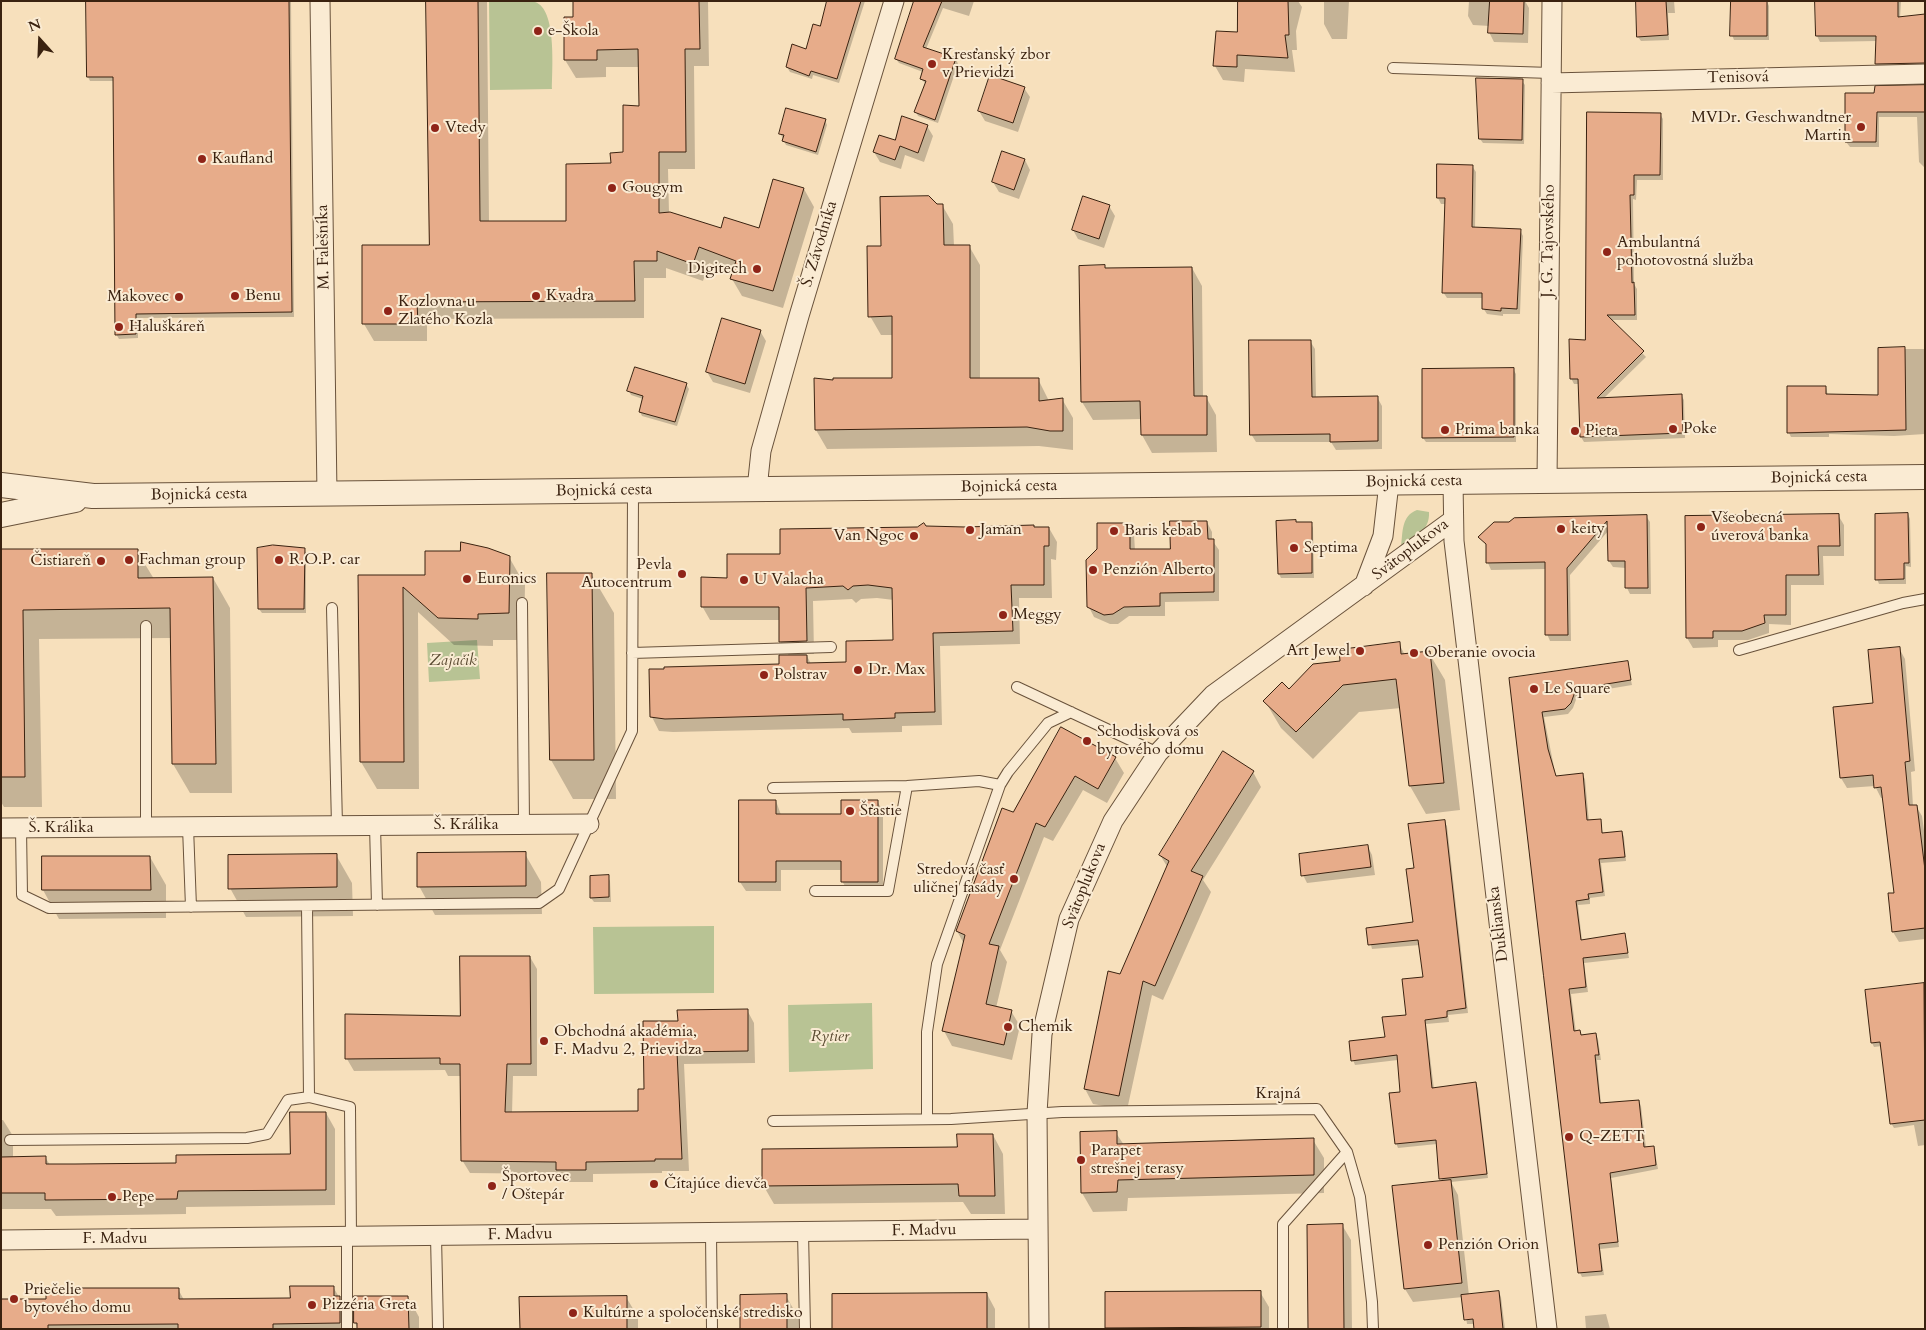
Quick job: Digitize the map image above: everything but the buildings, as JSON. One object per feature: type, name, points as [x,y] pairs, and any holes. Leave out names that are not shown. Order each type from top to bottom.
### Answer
[{"type":"street","name":"M. Falešníka","points":[[320,1],[327,494]]},
{"type":"street","name":"Š. Závodníka","points":[[757,489],[760,451],[894,1]]},
{"type":"street","name":"J. G. Tajovského","points":[[1547,481],[1552,1]]},
{"type":"street","name":"Tenisová","points":[[1551,78],[1925,74]]},
{"type":"street","name":"Bojnická cesta","points":[[1,485],[93,496],[1925,477]]},
{"type":"street","name":"Svätoplukova","points":[[1039,1329],[1037,1113],[1042,1034],[1069,918],[1113,821],[1158,753],[1213,695],[1454,520],[1453,482]]},
{"type":"street","name":"Svätoplukova","points":[[1364,586],[1383,536],[1389,483]]},
{"type":"street","name":"Bojnická cesta","points":[[1,515],[93,496]]},
{"type":"street","name":"Duklianska","points":[[1454,520],[1455,551],[1547,1329]]},
{"type":"street","name":"Š. Králika","points":[[1,828],[589,824]]},
{"type":"street","name":"F. Madvu","points":[[1,1240],[1038,1229]]},
{"type":"lane","points":[[1393,68],[1551,78]]},
{"type":"lane","points":[[21,828],[22,895],[49,908],[539,903],[559,889],[632,731],[633,491]]},
{"type":"lane","points":[[1739,650],[1903,603],[1925,599]]},
{"type":"lane","points":[[522,603],[524,824]]},
{"type":"lane","points":[[332,608],[337,826]]},
{"type":"lane","points":[[146,626],[146,827]]},
{"type":"lane","points":[[632,653],[831,647]]},
{"type":"lane","points":[[1017,687],[1158,753]]},
{"type":"lane","points":[[927,1119],[927,1032],[937,964],[1000,786],[1008,772],[1048,722],[1071,712]]},
{"type":"lane","points":[[774,788],[907,786],[979,781],[1000,786]]},
{"type":"lane","points":[[815,891],[888,891],[907,786]]},
{"type":"lane","points":[[375,825],[377,905]]},
{"type":"lane","points":[[188,827],[191,907]]},
{"type":"lane","points":[[307,906],[309,1097]]},
{"type":"lane","points":[[10,1140],[247,1138],[267,1134],[288,1100],[309,1097],[350,1107],[346,1329]]},
{"type":"lane","name":"Krajná","points":[[773,1121],[927,1119],[1037,1113],[1317,1109],[1347,1152],[1360,1197],[1372,1302],[1372,1329]]},
{"type":"lane","points":[[1283,1329],[1283,1224],[1347,1152]]},
{"type":"lane","points":[[804,1232],[805,1329]]},
{"type":"lane","points":[[711,1233],[712,1329]]},
{"type":"lane","points":[[436,1236],[438,1329]]},
{"type":"green space","points":[[489,1],[530,1],[542,7],[547,16],[552,41],[552,89],[490,90]]},
{"type":"green space","points":[[1417,510],[1429,512],[1427,524],[1421,533],[1401,547],[1405,520]]},
{"type":"green space","name":"Zajačik","points":[[477,640],[480,679],[429,682],[427,643]]},
{"type":"green space","points":[[714,926],[714,993],[594,994],[593,927]]},
{"type":"green space","name":"Rytier","points":[[872,1003],[873,1069],[789,1072],[788,1005]]},
{"type":"place","name":"e-Škola","points":[[538,31]]},
{"type":"place","name":"Kresťanský zbor v Prievidzi","points":[[932,64]]},
{"type":"place","name":"MVDr. Geschwandtner Martin","points":[[1861,127]]},
{"type":"place","name":"Vtedy","points":[[435,128]]},
{"type":"place","name":"Kaufland","points":[[202,159]]},
{"type":"place","name":"Gougym","points":[[612,188]]},
{"type":"place","name":"Ambulantná pohotovostná služba","points":[[1607,252]]},
{"type":"place","name":"Digitech","points":[[757,269]]},
{"type":"place","name":"Benu","points":[[235,296]]},
{"type":"place","name":"Kvadra","points":[[536,296]]},
{"type":"place","name":"Makovec","points":[[179,297]]},
{"type":"place","name":"Kozlovna u Zlatého Kozla","points":[[388,311]]},
{"type":"place","name":"Haluškáreň","points":[[119,327]]},
{"type":"place","name":"Poke","points":[[1673,429]]},
{"type":"place","name":"Prima banka","points":[[1445,430]]},
{"type":"place","name":"Pieta","points":[[1575,431]]},
{"type":"place","name":"Všeobecná úverová banka","points":[[1701,527]]},
{"type":"place","name":"keity","points":[[1561,529]]},
{"type":"place","name":"Jaman","points":[[970,530]]},
{"type":"place","name":"Baris kebab","points":[[1114,531]]},
{"type":"place","name":"Van Ngoc","points":[[914,536]]},
{"type":"place","name":"Septima","points":[[1294,548]]},
{"type":"place","name":"Fachman group","points":[[129,560]]},
{"type":"place","name":"R.O.P. car","points":[[279,560]]},
{"type":"place","name":"Čistiareň","points":[[101,561]]},
{"type":"place","name":"Penzión Alberto","points":[[1093,570]]},
{"type":"place","name":"Pevla Autocentrum","points":[[682,574]]},
{"type":"place","name":"Euronics","points":[[467,579]]},
{"type":"place","name":"U Valacha","points":[[744,580]]},
{"type":"place","name":"Meggy","points":[[1003,615]]},
{"type":"place","name":"Art Jewel","points":[[1360,651]]},
{"type":"place","name":"Oberanie ovocia","points":[[1414,653]]},
{"type":"place","name":"Dr. Max","points":[[858,670]]},
{"type":"place","name":"Polstrav","points":[[764,675]]},
{"type":"place","name":"Le Square","points":[[1534,689]]},
{"type":"place","name":"Schodisková os bytového domu","points":[[1087,741]]},
{"type":"place","name":"Šťastie","points":[[850,811]]},
{"type":"place","name":"Stredová časť uličnej fasády","points":[[1014,879]]},
{"type":"place","name":"Chemik","points":[[1008,1027]]},
{"type":"place","name":"Obchodná akadémia, F. Madvu 2, Prievidza","points":[[544,1041]]},
{"type":"place","name":"Q-ZETT","points":[[1569,1137]]},
{"type":"place","name":"Parapet strešnej terasy","points":[[1081,1160]]},
{"type":"place","name":"Čítajúce dievča","points":[[654,1184]]},
{"type":"place","name":"Športovec / Oštepár","points":[[492,1186]]},
{"type":"place","name":"Pepe","points":[[112,1197]]},
{"type":"place","name":"Penzión Orion","points":[[1428,1245]]},
{"type":"place","name":"Priečelie bytového domu","points":[[14,1299]]},
{"type":"place","name":"Pizzéria Greta","points":[[312,1305]]},
{"type":"place","name":"Kultúrne a spoločenské stredisko","points":[[573,1313]]}]
